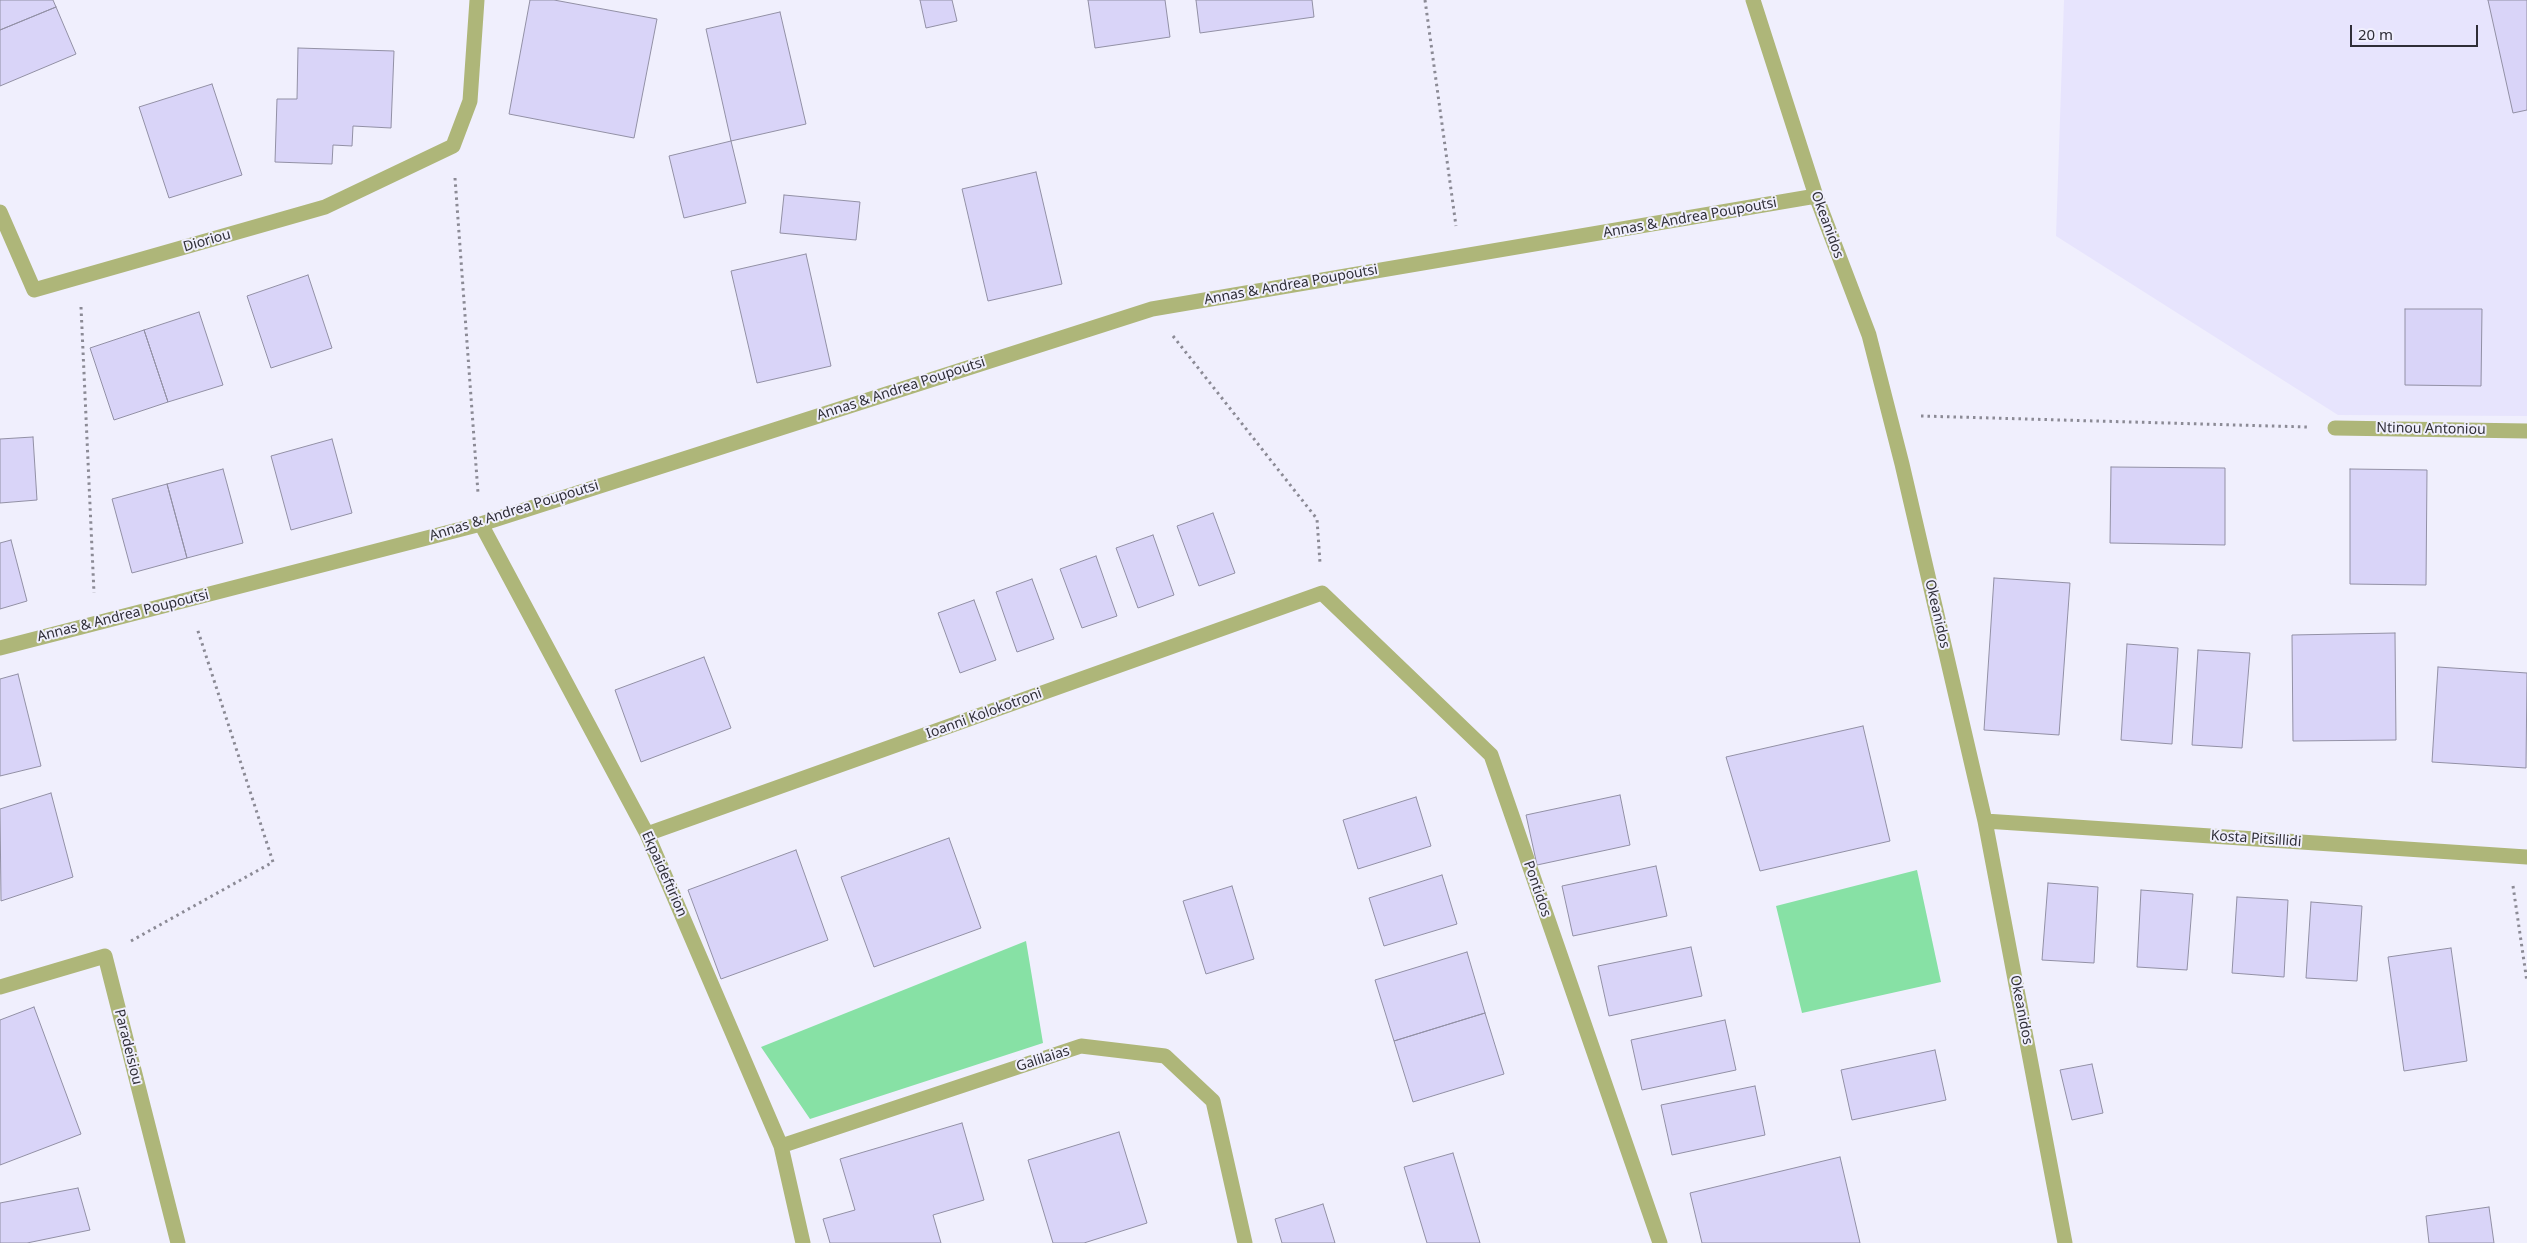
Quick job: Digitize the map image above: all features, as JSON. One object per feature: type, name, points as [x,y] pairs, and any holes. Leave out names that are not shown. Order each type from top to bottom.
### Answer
[{"type":"street","points":[[452,146],[470,101],[477,0]]},
{"type":"street","name":"Okeanidos","points":[[1753,0],[1816,196],[1869,335],[1890,415],[1985,821],[2066,1243]]},
{"type":"street","name":"Dioriou","points":[[0,212],[34,290],[325,207],[452,146]]},
{"type":"street","name":"Annas & Andrea Poupoutsi","points":[[0,648],[481,524],[1152,308],[1816,196]]},
{"type":"street","name":"Ntinou Antoniou","points":[[2335,428],[2527,430]]},
{"type":"street","name":"Ekpaideftirion","points":[[481,524],[647,834],[781,1146],[803,1243]]},
{"type":"street","name":"Ioanni Kolokotroni","points":[[647,834],[1322,593]]},
{"type":"street","name":"Pontidos","points":[[1322,593],[1490,755],[1660,1243]]},
{"type":"street","name":"Kosta Pitsillidi","points":[[1985,821],[2527,858]]},
{"type":"street","points":[[0,987],[104,956]]},
{"type":"street","name":"Paradeisiou","points":[[104,956],[178,1243]]},
{"type":"street","name":"Galilaias","points":[[781,1146],[1081,1046],[1165,1056],[1213,1101],[1245,1243]]},
{"type":"path","points":[[1425,0],[1460,256]]},
{"type":"path","points":[[452,146],[481,524]]},
{"type":"path","points":[[80,277],[96,624]]},
{"type":"path","points":[[1152,308],[1316,519],[1322,593]]},
{"type":"path","points":[[1890,415],[2335,428]]},
{"type":"path","points":[[104,956],[274,862],[187,600]]},
{"type":"path","points":[[2508,856],[2527,982]]},
{"type":"shaded area","points":[[2064,0],[2527,0],[2527,416],[2338,415],[2056,236]]},
{"type":"green space","points":[[1917,870],[1941,982],[1802,1013],[1776,906]]},
{"type":"green space","points":[[1026,941],[1043,1043],[810,1119],[761,1047]]},
{"type":"building","points":[[0,0],[53,0],[56,7],[0,30]]},
{"type":"building","points":[[530,0],[554,0],[657,19],[634,138],[509,114]]},
{"type":"building","points":[[920,0],[952,0],[957,21],[926,28]]},
{"type":"building","points":[[1088,0],[1165,0],[1170,37],[1095,48]]},
{"type":"building","points":[[1196,0],[1312,0],[1314,17],[1200,33]]},
{"type":"building","points":[[2488,0],[2527,0],[2527,110],[2513,113]]},
{"type":"building","points":[[56,7],[76,54],[0,86],[0,30]]},
{"type":"building","points":[[780,12],[806,124],[731,141],[706,29]]},
{"type":"building","points":[[298,48],[394,51],[391,128],[353,126],[352,146],[333,145],[332,164],[275,162],[277,99],[297,99]]},
{"type":"building","points":[[212,84],[242,175],[169,198],[139,107]]},
{"type":"building","points":[[731,141],[746,203],[684,218],[669,156]]},
{"type":"building","points":[[1036,172],[1062,284],[988,301],[962,189]]},
{"type":"building","points":[[784,195],[860,202],[856,240],[780,233]]},
{"type":"building","points":[[806,254],[831,366],[757,383],[731,271]]},
{"type":"building","points":[[308,275],[332,348],[271,368],[247,296]]},
{"type":"building","points":[[2405,309],[2482,309],[2481,386],[2405,385]]},
{"type":"building","points":[[199,312],[223,385],[168,402],[144,330]]},
{"type":"building","points":[[144,330],[168,402],[114,420],[90,348]]},
{"type":"building","points":[[33,437],[37,500],[0,503],[0,439]]},
{"type":"building","points":[[332,439],[352,513],[291,530],[271,456]]},
{"type":"building","points":[[2111,467],[2225,468],[2225,545],[2110,543]]},
{"type":"building","points":[[223,469],[243,543],[187,558],[167,484]]},
{"type":"building","points":[[2350,469],[2427,470],[2426,585],[2350,584]]},
{"type":"building","points":[[167,484],[187,558],[132,573],[112,499]]},
{"type":"building","points":[[1213,513],[1235,573],[1199,586],[1177,526]]},
{"type":"building","points":[[1153,535],[1174,595],[1138,608],[1116,548]]},
{"type":"building","points":[[11,540],[27,601],[0,609],[0,543]]},
{"type":"building","points":[[1096,556],[1117,616],[1082,628],[1060,569]]},
{"type":"building","points":[[1994,578],[2070,583],[2059,735],[1984,730]]},
{"type":"building","points":[[1032,579],[1054,639],[1017,652],[996,592]]},
{"type":"building","points":[[974,600],[996,660],[960,673],[938,613]]},
{"type":"building","points":[[2395,633],[2396,740],[2293,741],[2292,635]]},
{"type":"building","points":[[2127,644],[2178,648],[2172,744],[2121,740]]},
{"type":"building","points":[[2198,650],[2250,653],[2242,748],[2192,745]]},
{"type":"building","points":[[704,657],[731,728],[641,762],[615,690]]},
{"type":"building","points":[[2438,667],[2527,673],[2526,768],[2432,762]]},
{"type":"building","points":[[18,674],[41,766],[0,776],[0,679]]},
{"type":"building","points":[[1863,726],[1890,841],[1760,871],[1726,757]]},
{"type":"building","points":[[51,793],[73,877],[1,901],[0,809]]},
{"type":"building","points":[[1620,795],[1630,845],[1537,865],[1526,815]]},
{"type":"building","points":[[1416,797],[1431,846],[1358,869],[1343,820]]},
{"type":"building","points":[[949,838],[981,928],[874,967],[841,877]]},
{"type":"building","points":[[796,850],[828,940],[721,979],[688,890]]},
{"type":"building","points":[[1656,866],[1667,916],[1573,936],[1562,886]]},
{"type":"building","points":[[1442,875],[1457,924],[1384,946],[1369,898]]},
{"type":"building","points":[[2048,883],[2098,887],[2094,963],[2042,960]]},
{"type":"building","points":[[1232,886],[1254,959],[1206,974],[1183,901]]},
{"type":"building","points":[[2141,890],[2193,894],[2187,970],[2137,967]]},
{"type":"building","points":[[2237,897],[2288,900],[2284,977],[2232,973]]},
{"type":"building","points":[[2311,902],[2362,906],[2357,981],[2306,978]]},
{"type":"building","points":[[1691,947],[1702,996],[1609,1016],[1598,966]]},
{"type":"building","points":[[2451,948],[2467,1061],[2404,1071],[2388,957]]},
{"type":"building","points":[[1467,952],[1485,1013],[1394,1041],[1375,980]]},
{"type":"building","points":[[34,1007],[81,1134],[0,1165],[0,1020]]},
{"type":"building","points":[[1485,1013],[1504,1074],[1413,1102],[1394,1041]]},
{"type":"building","points":[[1725,1020],[1736,1070],[1642,1090],[1631,1040]]},
{"type":"building","points":[[1935,1050],[1946,1100],[1852,1120],[1841,1070]]},
{"type":"building","points":[[2092,1064],[2103,1113],[2072,1120],[2060,1070]]},
{"type":"building","points":[[1755,1086],[1765,1135],[1672,1155],[1661,1105]]},
{"type":"building","points":[[962,1123],[984,1200],[933,1215],[941,1243],[830,1243],[823,1219],[855,1210],[840,1159]]},
{"type":"building","points":[[1119,1132],[1147,1223],[1084,1243],[1053,1243],[1028,1160]]},
{"type":"building","points":[[1453,1153],[1480,1243],[1427,1243],[1404,1167]]},
{"type":"building","points":[[1840,1157],[1860,1243],[1702,1243],[1690,1193]]},
{"type":"building","points":[[78,1188],[90,1230],[27,1243],[0,1243],[0,1203]]},
{"type":"building","points":[[1323,1204],[1335,1243],[1282,1243],[1275,1219]]},
{"type":"building","points":[[2489,1207],[2494,1243],[2429,1243],[2426,1216]]}]
